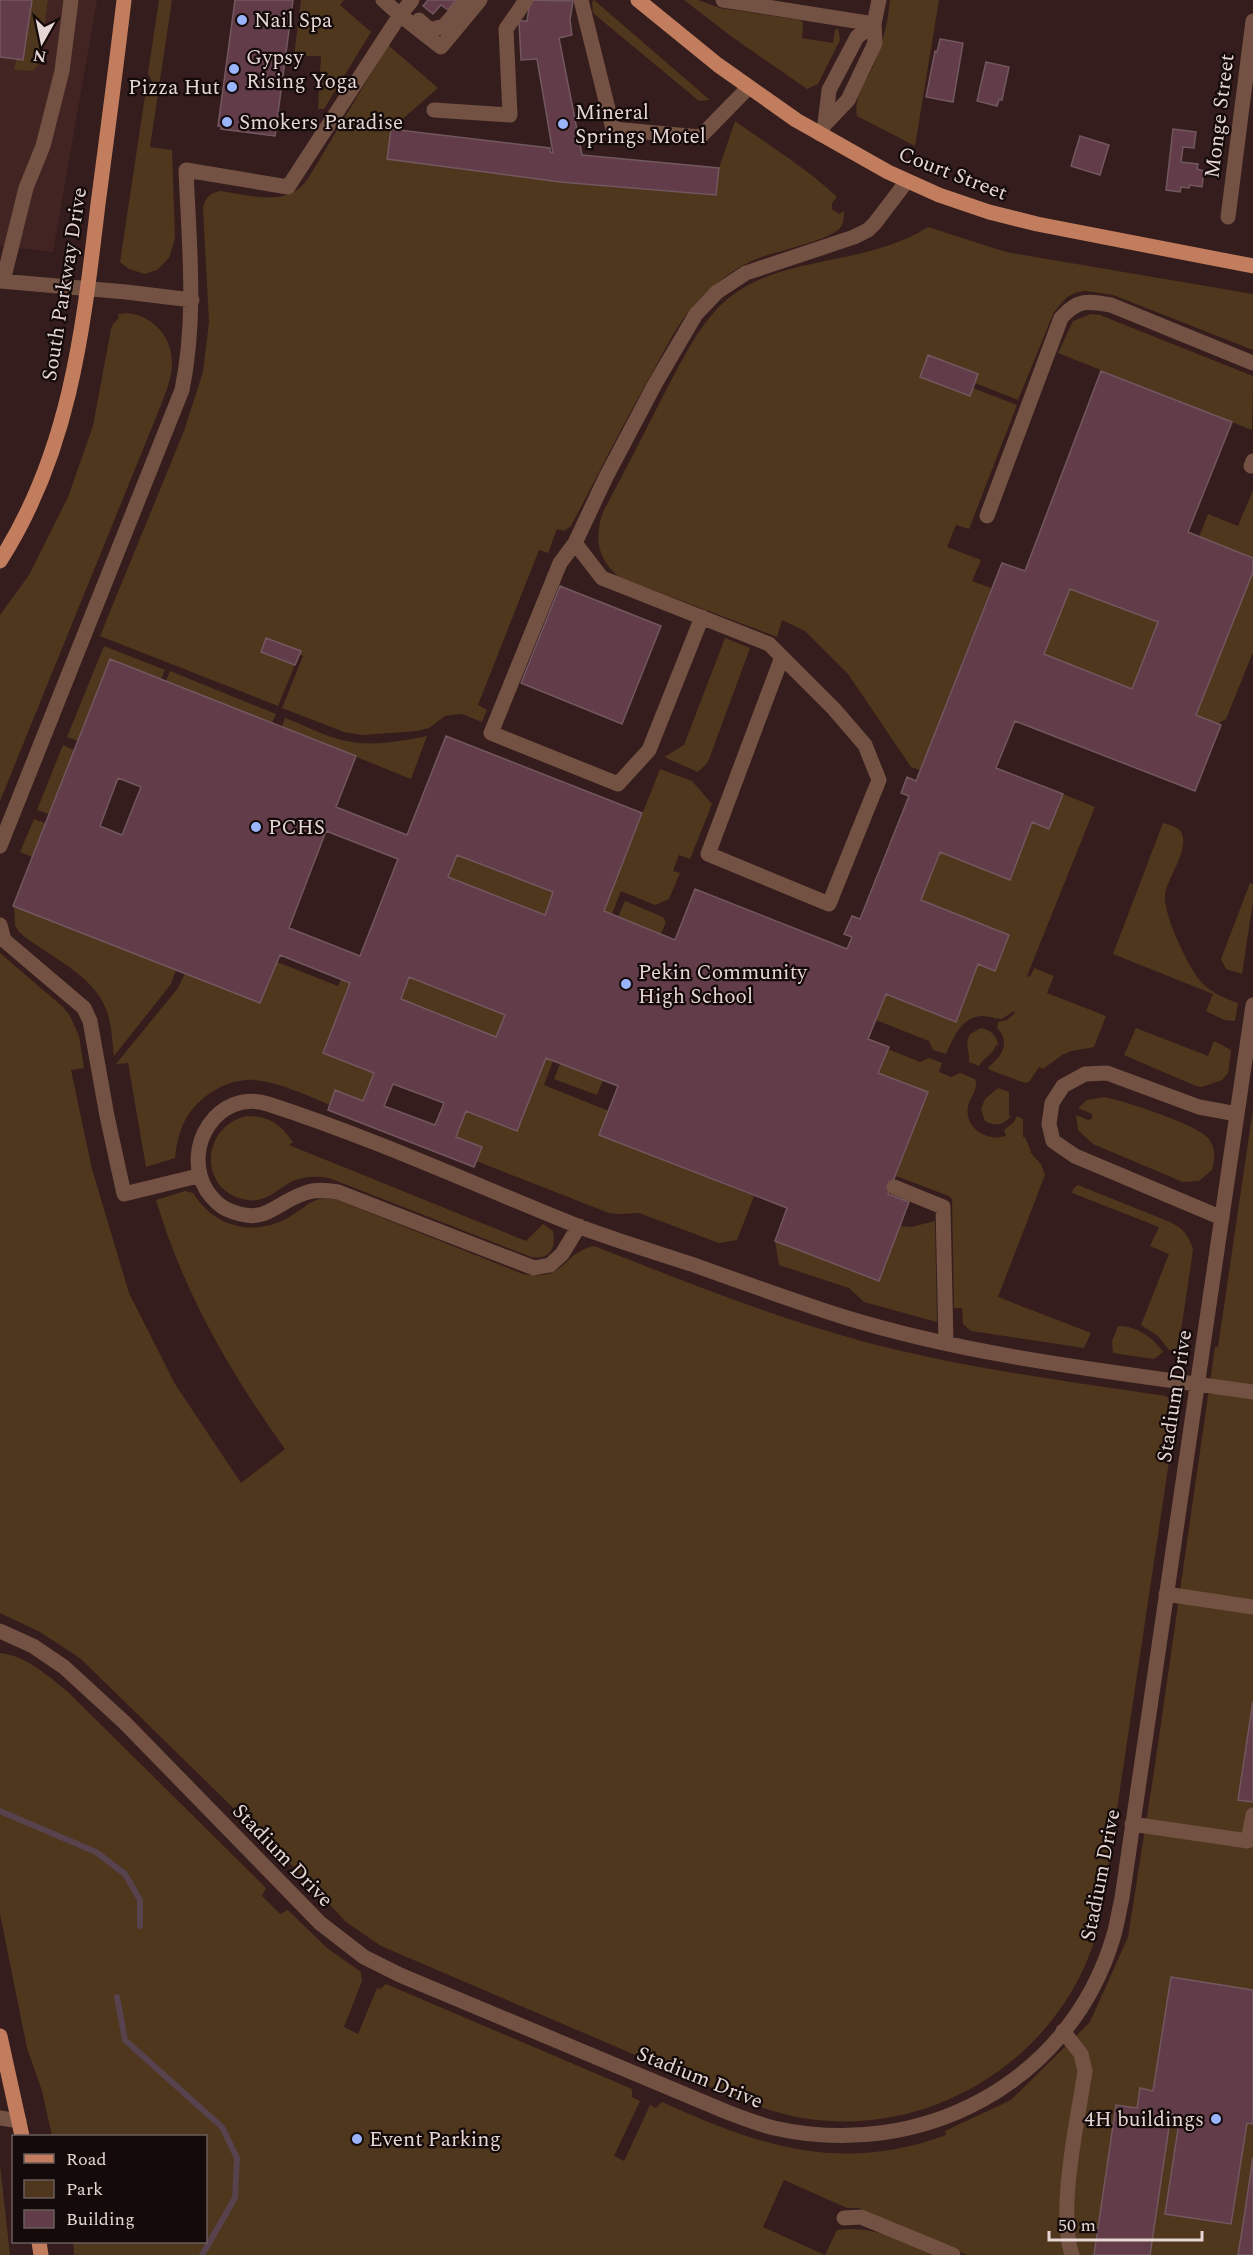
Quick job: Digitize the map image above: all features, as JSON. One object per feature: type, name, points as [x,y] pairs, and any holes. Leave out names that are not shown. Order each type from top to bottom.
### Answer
[{"type":"main road","name":"South Parkway Drive","points":[[0,561],[28,514],[54,448],[73,375],[87,288],[124,0]]},
{"type":"main road","name":"Court Street","points":[[638,0],[748,88],[822,129],[907,181],[939,195],[988,212],[1028,222],[1253,267]]},
{"type":"main road","name":"Court Street","points":[[645,0],[676,29]]},
{"type":"main road","points":[[0,2036],[21,2129]]},
{"type":"street","points":[[71,0],[62,71],[43,146],[26,188],[2,281],[192,300]]},
{"type":"street","points":[[383,0],[441,47],[480,0]]},
{"type":"street","points":[[0,846],[182,390],[188,360],[192,300],[186,170],[288,187],[412,0]]},
{"type":"street","points":[[418,0],[413,6],[415,17],[430,30],[444,26],[467,0]]},
{"type":"street","points":[[434,110],[510,114],[506,29],[526,0]]},
{"type":"street","points":[[581,0],[613,129],[700,137],[748,88]]},
{"type":"street","points":[[723,0],[776,4],[874,24]]},
{"type":"street","points":[[822,129],[830,90],[857,37],[874,24],[879,0]]},
{"type":"street","name":"Monge Street","points":[[1228,217],[1253,21]]},
{"type":"street","points":[[702,617],[649,750],[618,784],[491,733],[560,563],[575,543],[606,477],[655,384],[696,314],[717,292],[746,273],[846,240],[868,230],[907,181]]},
{"type":"street","points":[[987,516],[1061,318],[1073,305],[1090,301],[1111,305],[1253,363]]},
{"type":"street","points":[[1253,461],[1251,466],[1253,466]]},
{"type":"street","points":[[575,543],[602,578],[769,644],[782,657],[834,709],[866,745],[879,780],[829,904],[708,854],[782,657]]},
{"type":"street","points":[[0,925],[4,940],[84,1008],[90,1021],[124,1194],[198,1176]]},
{"type":"street","name":"Stadium Drive","points":[[0,1631],[33,1646],[64,1667],[125,1723],[320,1923],[364,1957],[400,1975],[727,2112],[773,2128],[814,2134],[861,2136],[906,2129],[956,2113],[996,2093],[1033,2064],[1063,2031],[1088,1995],[1113,1938],[1122,1898],[1253,1005]]},
{"type":"street","points":[[1222,1218],[1075,1156],[1053,1141],[1049,1124],[1052,1103],[1063,1086],[1085,1074],[1107,1073],[1199,1107],[1237,1114]]},
{"type":"street","points":[[579,1226],[561,1254],[550,1265],[534,1268],[338,1192],[322,1190],[307,1192],[289,1200],[272,1212],[254,1216],[237,1213],[221,1207],[209,1194],[198,1176],[196,1156],[211,1120],[245,1101],[262,1102],[336,1127],[579,1226],[846,1317],[946,1344],[1253,1392]]},
{"type":"street","points":[[894,1187],[943,1207],[946,1344]]},
{"type":"street","points":[[1166,1594],[1253,1607]]},
{"type":"street","points":[[1132,1824],[1248,1841],[1253,1815]]},
{"type":"street","points":[[1063,2031],[1082,2054],[1085,2071],[1069,2190],[1067,2219],[1072,2255]]},
{"type":"street","points":[[0,2118],[21,2129]]},
{"type":"street","points":[[844,2218],[861,2217],[953,2255]]},
{"type":"shaded area","points":[[0,0],[97,0],[53,252],[0,246]]},
{"type":"green space","points":[[32,0],[48,0],[39,64],[33,71],[14,70],[16,60],[23,60]]},
{"type":"green space","points":[[159,0],[172,0],[150,147],[172,150],[175,238],[169,258],[157,270],[145,274],[129,269],[120,262],[145,96],[152,89],[153,83],[148,73]]},
{"type":"green space","points":[[301,0],[344,0],[340,5],[371,32],[324,109],[318,109],[321,56],[294,56]]},
{"type":"green space","points":[[594,0],[710,100],[699,101],[593,13],[592,2]]},
{"type":"green space","points":[[684,0],[698,0],[720,8],[800,20],[803,23],[802,38],[833,43],[835,30],[838,28],[840,40],[818,84],[807,89],[732,37]]},
{"type":"green space","points":[[890,0],[939,0],[915,146],[857,116],[857,102],[880,48]]},
{"type":"green space","points":[[388,45],[438,88],[391,129],[387,159],[560,182],[716,195],[719,168],[735,121],[825,186],[837,197],[832,203],[832,209],[839,214],[844,211],[844,215],[840,228],[834,233],[746,264],[714,285],[692,307],[672,337],[633,407],[571,526],[564,531],[557,529],[548,553],[539,550],[478,705],[487,710],[482,722],[462,714],[452,715],[445,716],[429,728],[417,731],[362,735],[344,732],[282,708],[303,656],[299,654],[261,652],[295,665],[278,706],[100,636],[184,431],[203,372],[209,322],[203,208],[205,201],[208,196],[220,191],[269,198],[280,197],[301,187]]},
{"type":"green space","points":[[928,227],[1006,252],[1253,294],[1253,350],[1113,295],[1086,291],[1067,297],[1054,312],[1018,400],[975,383],[978,374],[928,355],[920,377],[969,396],[973,388],[1017,405],[969,529],[956,525],[947,547],[981,560],[972,581],[991,588],[920,770],[911,767],[848,674],[805,631],[782,620],[777,637],[619,577],[602,555],[598,539],[603,512],[675,373],[705,323],[724,302],[746,286],[771,275],[891,245]]},
{"type":"green space","points":[[126,313],[144,318],[159,329],[164,336],[171,353],[170,379],[0,801],[0,615],[29,575],[68,497],[93,426],[111,329],[119,318],[118,314]]},
{"type":"green space","points":[[1091,314],[1100,315],[1253,376],[1252,430],[1058,353],[1073,321]]},
{"type":"green space","points":[[1253,490],[1253,558],[1199,537],[1208,514],[1238,526]]},
{"type":"green space","points":[[1253,572],[1253,652],[1226,719],[1217,724],[1196,715]]},
{"type":"green space","points":[[1070,589],[1158,622],[1132,689],[1044,654]]},
{"type":"green space","points":[[725,638],[750,648],[708,762],[698,772],[664,757],[684,745]]},
{"type":"green space","points":[[104,646],[165,670],[161,680],[110,660],[78,741],[67,737]]},
{"type":"green space","points":[[170,671],[276,714],[272,723],[166,681]]},
{"type":"green space","points":[[285,718],[326,735],[352,742],[380,743],[427,736],[411,779],[282,727]]},
{"type":"green space","points":[[63,745],[74,750],[49,814],[37,810]]},
{"type":"green space","points":[[660,769],[692,781],[712,804],[690,859],[679,855],[673,871],[680,873],[669,899],[655,905],[621,891],[612,914],[604,911]]},
{"type":"green space","points":[[1063,794],[1095,807],[1027,976],[1030,977],[1034,968],[1054,976],[1047,993],[1106,1016],[1094,1047],[1072,1051],[1062,1055],[1043,1069],[1039,1067],[1029,1082],[1025,1083],[990,1070],[988,1067],[1003,1049],[1003,1039],[997,1028],[998,1022],[1007,1020],[1015,1013],[1014,1011],[1002,1019],[983,1016],[969,1020],[959,1029],[946,1054],[933,1050],[929,1041],[876,1020],[886,994],[956,1021],[978,964],[995,971],[1009,935],[921,900],[940,852],[1010,879],[1032,822],[1049,829]]},
{"type":"green space","points":[[34,819],[45,823],[32,857],[20,852]]},
{"type":"green space","points":[[1163,823],[1179,830],[1183,841],[1183,848],[1165,895],[1165,904],[1172,928],[1184,954],[1202,983],[1219,995],[1238,1003],[1235,1021],[1224,1020],[1206,1011],[1213,994],[1113,954]]},
{"type":"green space","points":[[457,855],[553,892],[545,915],[448,877]]},
{"type":"green space","points":[[1250,883],[1253,884],[1253,901],[1242,974],[1226,969],[1221,959]]},
{"type":"green space","points":[[625,901],[663,917],[666,922],[661,934],[618,917]]},
{"type":"green space","points":[[14,906],[176,970],[171,984],[114,1056],[110,1021],[99,996],[80,975],[19,932],[15,925]]},
{"type":"green space","points":[[0,953],[63,1007],[70,1016],[79,1036],[84,1068],[71,1070],[92,1169],[129,1293],[175,1384],[241,1483],[285,1449],[227,1361],[194,1299],[167,1234],[156,1200],[185,1191],[193,1193],[211,1214],[234,1225],[246,1227],[273,1224],[286,1219],[315,1201],[335,1199],[523,1274],[537,1275],[555,1271],[575,1255],[594,1246],[762,1310],[865,1342],[977,1367],[1166,1396],[1176,1404],[1101,1916],[1082,1972],[1060,2009],[1033,2041],[1001,2069],[966,2091],[928,2108],[887,2118],[845,2121],[802,2118],[745,2102],[381,1946],[346,1922],[308,1881],[81,1659],[40,1632],[0,1613]]},
{"type":"green space","points":[[277,962],[338,986],[341,979],[350,983],[323,1053],[374,1073],[363,1101],[336,1090],[330,1105],[274,1084],[255,1080],[233,1083],[202,1099],[187,1117],[177,1142],[175,1158],[146,1167],[128,1063],[116,1064],[178,988],[185,973],[260,1003]]},
{"type":"green space","points":[[409,977],[505,1015],[496,1037],[401,999]]},
{"type":"green space","points":[[981,1028],[996,1038],[998,1045],[979,1066],[969,1062],[967,1041],[970,1034]]},
{"type":"green space","points":[[1136,1028],[1208,1056],[1214,1041],[1231,1050],[1228,1073],[1222,1080],[1202,1087],[1196,1086],[1124,1055]]},
{"type":"green space","points":[[888,1049],[920,1062],[929,1058],[942,1063],[939,1072],[951,1077],[960,1073],[975,1079],[976,1087],[968,1106],[968,1114],[973,1127],[978,1132],[991,1137],[1006,1136],[1004,1130],[1014,1122],[1017,1116],[1023,1119],[1023,1137],[1025,1137],[1030,1152],[1041,1164],[1045,1175],[998,1297],[1091,1333],[1084,1348],[971,1331],[963,1324],[962,1308],[954,1308],[952,1199],[896,1176],[928,1092],[878,1073]]},
{"type":"green space","points":[[546,1058],[553,1061],[544,1085],[609,1111],[599,1135],[754,1196],[737,1240],[719,1243],[639,1213],[609,1213],[476,1161],[456,1137],[466,1111]]},
{"type":"green space","points":[[560,1064],[603,1080],[597,1095],[554,1079]]},
{"type":"green space","points":[[998,1088],[1009,1092],[1009,1116],[1011,1116],[1002,1123],[989,1123],[985,1121],[981,1109],[985,1099]]},
{"type":"green space","points":[[1104,1097],[1159,1114],[1201,1133],[1208,1138],[1214,1149],[1212,1170],[1199,1181],[1183,1182],[1093,1144],[1078,1130],[1076,1115],[1088,1120],[1092,1119],[1092,1114],[1078,1108],[1087,1100]]},
{"type":"green space","points":[[1253,1109],[1253,2255],[967,2255],[859,2208],[847,2208],[784,2180],[763,2227],[825,2255],[74,2255],[73,2243],[207,2243],[207,2135],[52,2135],[42,2091],[27,2048],[0,1914],[0,1653],[28,1662],[68,1692],[266,1888],[262,1896],[280,1914],[288,1910],[327,1948],[361,1972],[362,1981],[344,2027],[358,2034],[377,1988],[380,1989],[386,1984],[632,2089],[632,2097],[640,2101],[614,2156],[624,2161],[650,2105],[656,2108],[662,2102],[732,2131],[801,2150],[835,2153],[871,2152],[907,2147],[946,2135],[945,2131],[1011,2100],[1090,2022],[1128,1937],[1215,1347],[1218,1347]]},
{"type":"green space","points":[[246,1116],[268,1119],[273,1122],[293,1142],[289,1145],[526,1241],[543,1224],[553,1231],[554,1243],[551,1252],[543,1257],[531,1257],[329,1178],[298,1179],[272,1195],[260,1199],[247,1200],[231,1195],[220,1186],[213,1174],[211,1160],[213,1146],[220,1133],[231,1123]]},
{"type":"green space","points":[[1078,1185],[1170,1222],[1179,1227],[1188,1237],[1193,1250],[1178,1351],[1169,1350],[1158,1336],[1141,1325],[1169,1254],[1150,1246],[1159,1227],[1072,1193]]},
{"type":"green space","points":[[935,1221],[937,1322],[864,1302],[849,1288],[779,1265],[775,1241],[878,1281],[900,1226],[911,1227]]},
{"type":"green space","points":[[1118,1326],[1144,1333],[1163,1352],[1154,1359],[1113,1353],[1112,1341]]},
{"type":"green space","points":[[0,2165],[10,2255],[0,2255]]},
{"type":"green space","points":[[850,2229],[887,2235],[934,2255],[825,2255],[837,2230]]},
{"type":"building","points":[[0,0],[32,0],[23,60],[0,57]]},
{"type":"building","points":[[235,0],[293,0],[275,136],[221,129],[221,126],[218,126]]},
{"type":"building","points":[[428,0],[456,0],[448,10],[441,5],[433,14],[423,6]]},
{"type":"building","points":[[530,0],[573,1],[570,20],[572,35],[559,38],[582,155],[719,168],[716,195],[560,182],[387,159],[391,129],[550,148],[550,152],[553,153],[537,59],[521,60],[519,21],[527,21]]},
{"type":"building","points":[[940,39],[963,43],[953,102],[926,97],[935,51],[937,52]]},
{"type":"building","points":[[986,62],[1009,67],[1002,100],[999,100],[997,106],[977,101]]},
{"type":"building","points":[[1173,129],[1196,132],[1194,148],[1183,147],[1181,162],[1198,164],[1197,169],[1204,171],[1202,187],[1190,185],[1189,188],[1181,187],[1180,192],[1166,190]]},
{"type":"building","points":[[1080,136],[1109,145],[1100,175],[1071,166]]},
{"type":"building","points":[[928,355],[978,374],[970,396],[920,377]]},
{"type":"building","name":"PCHS","points":[[1101,371],[1232,422],[1188,532],[1253,558],[1253,572],[1196,715],[1221,725],[1195,791],[1015,721],[996,768],[1063,794],[1049,829],[1032,822],[1010,880],[940,852],[921,900],[1009,935],[995,971],[978,964],[956,1022],[886,994],[868,1039],[889,1047],[878,1073],[928,1092],[888,1194],[909,1202],[879,1281],[775,1241],[787,1208],[599,1135],[618,1086],[546,1058],[517,1131],[466,1111],[456,1137],[482,1147],[474,1167],[328,1110],[335,1090],[363,1101],[374,1073],[323,1053],[350,983],[280,955],[260,1003],[13,906],[110,659],[356,756],[336,807],[407,835],[446,736],[642,813],[604,911],[675,940],[695,889],[847,949],[852,937],[844,934],[852,916],[860,919],[909,796],[901,793],[907,777],[916,781],[1002,563],[1025,571]],"holes":[[[1070,589],[1158,622],[1132,689],[1044,654]],[[118,778],[141,787],[122,835],[100,826]],[[326,831],[398,859],[360,956],[289,928]],[[457,855],[553,892],[545,915],[448,877]],[[409,977],[505,1015],[496,1037],[401,999]],[[393,1084],[444,1103],[435,1125],[384,1106]]]},
{"type":"building","points":[[560,586],[661,626],[622,724],[521,683]]},
{"type":"building","points":[[266,638],[301,651],[295,665],[261,652]]},
{"type":"building","points":[[1253,1701],[1253,1802],[1238,1800]]},
{"type":"building","name":"4H buildings","points":[[1171,1977],[1253,1990],[1253,2124],[1247,2123],[1231,2224],[1165,2214],[1180,2116],[1171,2114],[1150,2255],[1094,2255],[1116,2105],[1137,2108],[1140,2088],[1153,2091]]},
{"type":"building","name":"4H buildings","points":[[1253,2157],[1253,2255],[1238,2255],[1244,2218]]},
{"type":"waterway","points":[[0,1811],[96,1852],[125,1874],[140,1900],[140,1926]]},
{"type":"waterway","points":[[117,1997],[125,2040],[222,2127],[237,2158],[235,2198],[202,2255]]},
{"type":"place","name":"Nail Spa","points":[[242,20]]},
{"type":"place","name":"Gypsy Rising Yoga","points":[[234,69]]},
{"type":"place","name":"Pizza Hut","points":[[232,87]]},
{"type":"place","name":"Smokers Paradise","points":[[227,122]]},
{"type":"place","name":"Mineral Springs Motel","points":[[563,124]]},
{"type":"place","name":"PCHS","points":[[256,827]]},
{"type":"place","name":"Pekin Community High School","points":[[626,984]]},
{"type":"place","name":"4H buildings","points":[[1216,2119]]},
{"type":"place","name":"Event Parking","points":[[357,2139]]}]
